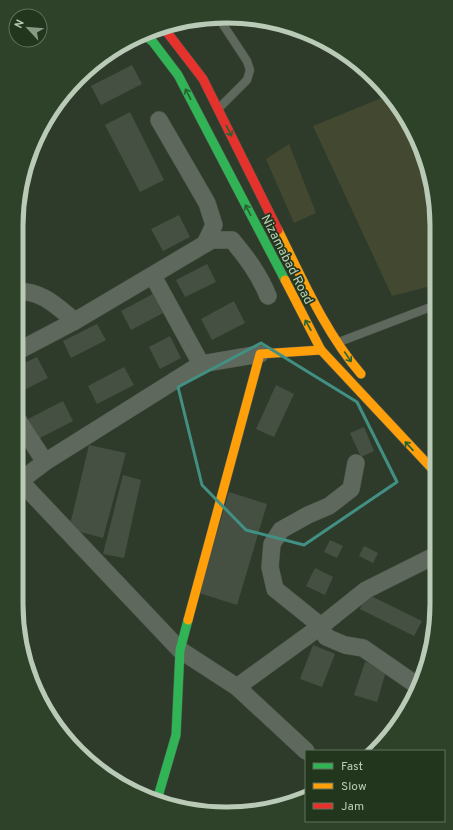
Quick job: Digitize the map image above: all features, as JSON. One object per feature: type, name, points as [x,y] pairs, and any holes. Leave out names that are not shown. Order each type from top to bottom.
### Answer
[{"type":"main road","points":[[166,32],[203,79],[326,326],[349,360],[370,383]]},
{"type":"main road","name":"Nizamabad Road","points":[[149,38],[178,75],[321,350],[430,468]]},
{"type":"main road","points":[[158,795],[176,735],[180,650],[260,354],[321,350]]},
{"type":"street","points":[[159,120],[208,203],[214,225],[205,244]]},
{"type":"street","points":[[23,348],[75,321],[212,240],[232,240],[261,278],[268,296]]},
{"type":"street","points":[[153,276],[201,364]]},
{"type":"street","points":[[23,291],[40,295],[75,321]]},
{"type":"street","points":[[23,477],[201,364],[260,354]]},
{"type":"street","points":[[23,428],[45,462]]},
{"type":"street","points":[[356,463],[351,489],[329,506],[308,515],[281,530],[272,544],[270,567],[275,589],[321,626],[326,637],[345,645],[363,648],[414,683]]},
{"type":"street","points":[[23,487],[180,650],[237,687],[305,750]]},
{"type":"street","points":[[237,687],[321,626],[366,590],[430,558]]},
{"type":"lane","points":[[218,109],[247,80],[250,70],[247,61],[222,23]]},
{"type":"lane","points":[[338,342],[430,307]]},
{"type":"highlighted area","points":[[261,343],[357,402],[397,482],[304,545],[246,530],[202,485],[178,387]]},
{"type":"green space","points":[[383,97],[396,113],[415,149],[426,187],[430,213],[430,286],[392,296],[313,126]]},
{"type":"green space","points":[[289,144],[316,213],[294,223],[266,159]]},
{"type":"building","points":[[132,65],[142,84],[101,105],[91,86]]},
{"type":"building","points":[[130,112],[164,180],[140,192],[105,125]]},
{"type":"building","points":[[179,215],[190,237],[163,251],[151,229]]},
{"type":"building","points":[[207,264],[216,282],[185,297],[176,280]]},
{"type":"building","points":[[153,294],[163,313],[131,330],[121,311]]},
{"type":"building","points":[[234,301],[245,323],[212,340],[201,319]]},
{"type":"building","points":[[97,324],[106,340],[71,358],[63,341]]},
{"type":"building","points":[[170,336],[181,358],[160,369],[149,347]]},
{"type":"building","points":[[37,357],[48,378],[23,390],[23,364]]},
{"type":"building","points":[[124,367],[134,385],[97,404],[88,386]]},
{"type":"building","points":[[276,385],[294,394],[274,437],[256,429]]},
{"type":"building","points":[[63,401],[73,421],[38,439],[28,419]]},
{"type":"building","points":[[364,427],[374,451],[361,457],[350,433]]},
{"type":"building","points":[[89,445],[126,453],[103,538],[69,529]]},
{"type":"building","points":[[123,475],[141,480],[124,558],[103,554]]},
{"type":"building","points":[[229,492],[267,504],[237,605],[199,593]]},
{"type":"building","points":[[330,540],[343,546],[337,558],[324,552]]},
{"type":"building","points":[[364,546],[378,553],[373,563],[359,556]]},
{"type":"building","points":[[315,568],[333,577],[325,595],[306,586]]},
{"type":"building","points":[[367,594],[422,621],[414,636],[360,609]]},
{"type":"building","points":[[313,645],[335,654],[322,687],[300,679]]},
{"type":"building","points":[[365,662],[387,668],[377,702],[354,695]]},
{"type":"traffic: fast","points":[[149,38],[178,75],[285,280]]},
{"type":"traffic: fast","points":[[158,795],[176,735],[180,650],[188,620]]},
{"type":"traffic: slow","points":[[278,230],[315,305],[336,341],[361,374]]},
{"type":"traffic: slow","points":[[285,280],[321,350],[430,467]]},
{"type":"traffic: slow","points":[[188,620],[260,354],[321,350]]},
{"type":"traffic: jam","points":[[167,32],[203,79],[278,230]]}]
